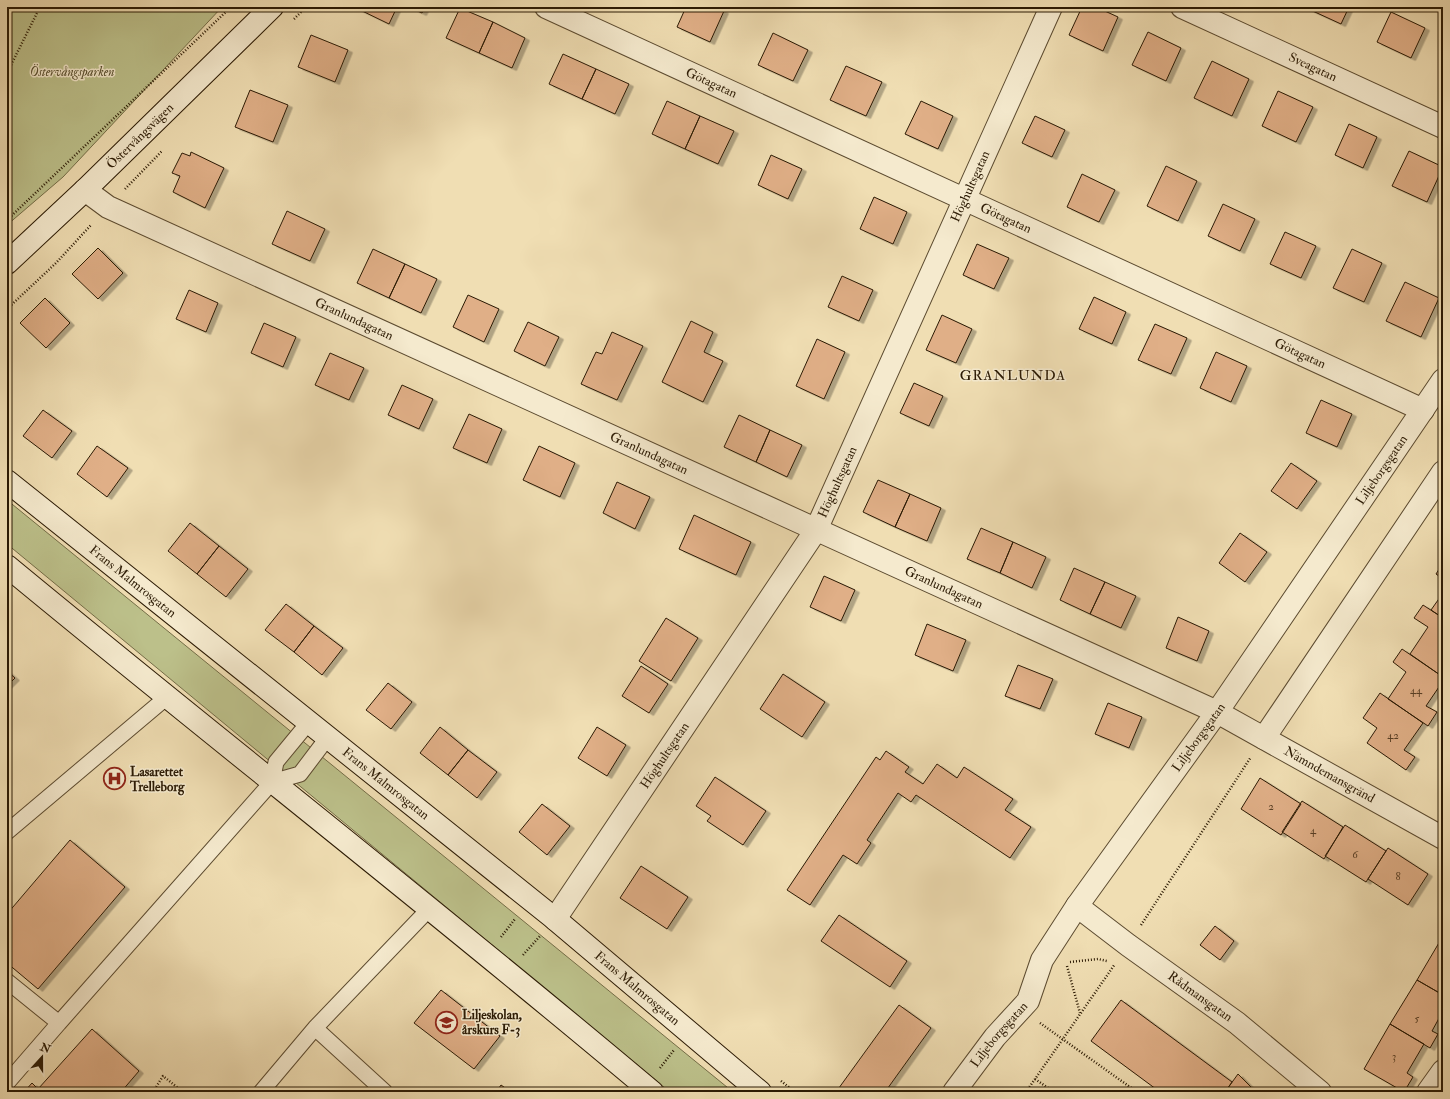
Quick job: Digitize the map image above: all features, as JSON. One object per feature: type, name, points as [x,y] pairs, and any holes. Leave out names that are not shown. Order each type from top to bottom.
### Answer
[{"type":"street","name":"Östervångsvägen","points":[[7,263],[85,190],[272,7]]},
{"type":"street","name":"Götagatan","points":[[546,7],[1423,410]]},
{"type":"street","name":"Höghultsgatan","points":[[555,919],[816,530],[1051,7]]},
{"type":"street","name":"Sveagatan","points":[[1182,7],[1443,127]]},
{"type":"street","name":"Granlundagatan","points":[[85,190],[108,207],[1217,712]]},
{"type":"street","name":"Liljeborgsgatan","points":[[954,1092],[995,1036],[1028,1001],[1042,960],[1077,906],[1217,712],[1443,380]]},
{"type":"street","points":[[1264,738],[1443,472]]},
{"type":"street","name":"Frans Malmrosgatan","points":[[7,481],[555,919],[760,1092]]},
{"type":"street","points":[[7,566],[167,698],[430,908],[649,1089]]},
{"type":"street","name":"Nämndemansgränd","points":[[1217,712],[1443,838]]},
{"type":"street","name":"Rådmansgatan","points":[[1077,906],[1122,954],[1237,1023],[1320,1092]]},
{"type":"street","points":[[1428,1092],[1443,1071]]},
{"type":"lane","points":[[7,832],[167,698]]},
{"type":"lane","points":[[7,1083],[272,782],[276,762],[310,722]]},
{"type":"lane","points":[[272,782],[300,774],[328,737]]},
{"type":"lane","points":[[261,1092],[315,1028],[430,908]]},
{"type":"lane","points":[[7,982],[59,1024]]},
{"type":"lane","points":[[315,1028],[385,1092]]},
{"type":"path","points":[[7,72],[40,7]]},
{"type":"path","points":[[7,220],[231,7]]},
{"type":"path","points":[[290,22],[306,7]]},
{"type":"path","points":[[7,309],[56,263],[167,146]]},
{"type":"path","points":[[1026,1092],[1122,954],[1264,738]]},
{"type":"path","points":[[487,955],[531,900]]},
{"type":"path","points":[[508,972],[555,919]]},
{"type":"path","points":[[1080,1013],[1066,962],[1098,959],[1122,954]]},
{"type":"path","points":[[1020,1009],[1137,1092]]},
{"type":"path","points":[[649,1089],[689,1032]]},
{"type":"path","points":[[154,1092],[163,1076],[183,1092]]},
{"type":"path","points":[[1035,1079],[1054,1092]]},
{"type":"green space","name":"Östervångsparken","points":[[7,7],[222,7],[63,177],[7,225]]},
{"type":"green space","points":[[7,500],[733,1092],[670,1092],[7,544]]},
{"type":"building","points":[[354,7],[397,7],[389,24]]},
{"type":"building","points":[[409,7],[425,7],[422,13]]},
{"type":"building","points":[[686,7],[716,7],[724,11],[710,42],[677,27]]},
{"type":"building","points":[[1082,7],[1096,7],[1118,17],[1103,51],[1069,35]]},
{"type":"building","points":[[1304,7],[1349,7],[1341,24]]},
{"type":"building","points":[[460,8],[493,22],[479,53],[446,38]]},
{"type":"building","points":[[1391,12],[1425,28],[1411,58],[1377,42]]},
{"type":"building","points":[[493,22],[525,38],[512,68],[479,53]]},
{"type":"building","points":[[1148,32],[1181,48],[1166,81],[1132,65]]},
{"type":"building","points":[[773,33],[808,50],[793,81],[758,65]]},
{"type":"building","points":[[311,35],[348,50],[335,82],[298,67]]},
{"type":"building","points":[[563,54],[596,69],[582,99],[549,84]]},
{"type":"building","points":[[1212,61],[1249,79],[1232,116],[1194,98]]},
{"type":"building","points":[[846,66],[882,82],[866,116],[830,100]]},
{"type":"building","points":[[596,69],[629,84],[615,114],[582,99]]},
{"type":"building","points":[[250,90],[288,105],[273,142],[235,127]]},
{"type":"building","points":[[1278,91],[1313,107],[1296,142],[1262,126]]},
{"type":"building","points":[[667,101],[700,116],[685,149],[652,134]]},
{"type":"building","points":[[921,101],[953,116],[938,149],[905,134]]},
{"type":"building","points":[[700,116],[734,131],[718,164],[685,149]]},
{"type":"building","points":[[1035,116],[1065,130],[1052,157],[1022,143]]},
{"type":"building","points":[[1349,124],[1377,137],[1363,168],[1335,155]]},
{"type":"building","points":[[1409,151],[1443,167],[1427,202],[1392,186]]},
{"type":"building","points":[[191,152],[224,168],[205,208],[173,192],[180,176],[172,173],[182,153],[190,156]]},
{"type":"building","points":[[771,155],[802,169],[788,199],[758,185]]},
{"type":"building","points":[[1166,166],[1197,181],[1178,221],[1147,206]]},
{"type":"building","points":[[1082,174],[1115,190],[1099,222],[1067,207]]},
{"type":"building","points":[[874,197],[907,212],[893,244],[860,229]]},
{"type":"building","points":[[1223,204],[1255,219],[1240,251],[1208,236]]},
{"type":"building","points":[[287,211],[325,229],[310,261],[272,244]]},
{"type":"building","points":[[1285,232],[1316,246],[1301,278],[1270,264]]},
{"type":"building","points":[[977,244],[1009,258],[994,289],[963,275]]},
{"type":"building","points":[[98,248],[123,273],[98,299],[72,274]]},
{"type":"building","points":[[373,249],[405,264],[389,298],[357,283]]},
{"type":"building","points":[[1352,249],[1382,263],[1364,302],[1333,288]]},
{"type":"building","points":[[405,264],[437,279],[421,313],[389,298]]},
{"type":"building","points":[[842,276],[873,290],[859,321],[828,307]]},
{"type":"building","points":[[1405,282],[1439,298],[1421,337],[1386,321]]},
{"type":"building","points":[[189,290],[218,303],[206,332],[176,319]]},
{"type":"building","points":[[468,295],[499,309],[484,342],[453,327]]},
{"type":"building","points":[[1094,297],[1126,312],[1112,344],[1079,329]]},
{"type":"building","points":[[45,298],[70,323],[46,348],[20,323]]},
{"type":"building","points":[[942,315],[972,329],[956,363],[926,350]]},
{"type":"building","points":[[691,321],[713,332],[704,352],[723,361],[703,402],[662,382]]},
{"type":"building","points":[[528,322],[559,337],[545,366],[514,351]]},
{"type":"building","points":[[264,323],[296,337],[283,367],[251,353]]},
{"type":"building","points":[[1155,324],[1187,338],[1171,374],[1138,360]]},
{"type":"building","points":[[612,332],[643,346],[617,400],[581,384],[596,352],[602,354]]},
{"type":"building","points":[[817,339],[845,352],[824,399],[796,386]]},
{"type":"building","points":[[1216,352],[1247,366],[1231,402],[1200,388]]},
{"type":"building","points":[[330,353],[364,368],[349,400],[315,385]]},
{"type":"building","points":[[914,383],[943,396],[929,426],[900,413]]},
{"type":"building","points":[[402,385],[433,399],[419,429],[388,415]]},
{"type":"building","points":[[1321,400],[1352,414],[1337,447],[1306,433]]},
{"type":"building","points":[[43,410],[72,431],[52,458],[23,436]]},
{"type":"building","points":[[469,414],[502,429],[487,463],[453,448]]},
{"type":"building","points":[[739,415],[770,430],[756,462],[724,447]]},
{"type":"building","points":[[770,430],[802,445],[787,477],[756,462]]},
{"type":"building","points":[[97,446],[128,468],[107,497],[77,474]]},
{"type":"building","points":[[539,446],[575,463],[560,497],[523,480]]},
{"type":"building","points":[[1291,463],[1317,481],[1297,509],[1271,491]]},
{"type":"building","points":[[878,480],[910,494],[895,527],[863,512]]},
{"type":"building","points":[[617,482],[650,497],[635,529],[603,513]]},
{"type":"building","points":[[910,494],[941,508],[927,541],[895,527]]},
{"type":"building","points":[[694,515],[751,542],[736,575],[679,549]]},
{"type":"building","points":[[190,523],[219,546],[197,574],[168,551]]},
{"type":"building","points":[[981,528],[1013,542],[1000,573],[967,559]]},
{"type":"building","points":[[1240,533],[1267,552],[1245,582],[1219,563]]},
{"type":"building","points":[[1013,542],[1046,557],[1032,588],[1000,573]]},
{"type":"building","points":[[219,546],[248,569],[226,597],[197,574]]},
{"type":"building","points":[[1443,563],[1443,579],[1436,574]]},
{"type":"building","points":[[1074,568],[1105,582],[1090,614],[1060,600]]},
{"type":"building","points":[[824,576],[855,590],[841,621],[810,607]]},
{"type":"building","points":[[1105,582],[1136,596],[1121,628],[1090,614]]},
{"type":"building","points":[[1443,593],[1443,618],[1431,610]]},
{"type":"building","points":[[286,604],[314,626],[294,652],[265,630]]},
{"type":"building","points":[[1423,605],[1443,618],[1443,677],[1410,654],[1428,627],[1414,618]]},
{"type":"building","points":[[1178,617],[1209,631],[1197,661],[1166,648]]},
{"type":"building","points":[[666,618],[698,638],[671,681],[639,661]]},
{"type":"building","points":[[927,624],[966,640],[953,671],[915,655]]},
{"type":"building","points":[[314,626],[343,648],[322,675],[294,652]]},
{"type":"building","points":[[1402,649],[1443,677],[1443,681],[1426,706],[1437,712],[1428,726],[1388,699],[1406,672],[1393,662]]},
{"type":"building","points":[[1018,665],[1053,679],[1040,709],[1005,696]]},
{"type":"building","points":[[641,666],[668,684],[649,713],[622,696]]},
{"type":"building","points":[[7,671],[15,678],[7,686]]},
{"type":"building","points":[[783,674],[825,702],[802,737],[760,709]]},
{"type":"building","points":[[388,683],[412,702],[391,729],[366,710]]},
{"type":"building","points":[[1380,693],[1423,723],[1404,750],[1415,757],[1406,770],[1367,743],[1377,728],[1363,718]]},
{"type":"building","points":[[1108,703],[1142,717],[1129,748],[1095,734]]},
{"type":"building","points":[[440,727],[468,750],[448,775],[420,753]]},
{"type":"building","points":[[597,727],[626,745],[607,776],[578,758]]},
{"type":"building","points":[[468,750],[497,772],[477,798],[448,775]]},
{"type":"building","points":[[886,751],[909,767],[905,772],[923,784],[937,764],[957,778],[964,767],[1013,799],[1005,810],[1031,827],[1010,858],[916,795],[911,802],[898,793],[867,840],[871,843],[857,864],[843,855],[810,905],[787,890],[876,757],[880,760]]},
{"type":"building","points":[[715,777],[766,811],[743,845],[707,821],[711,816],[696,806]]},
{"type":"building","points":[[1260,778],[1301,804],[1281,835],[1241,809]]},
{"type":"building","points":[[1302,801],[1343,827],[1324,859],[1282,832]]},
{"type":"building","points":[[542,804],[570,826],[547,855],[519,832]]},
{"type":"building","points":[[1345,825],[1386,851],[1366,882],[1325,856]]},
{"type":"building","points":[[70,840],[125,887],[38,989],[7,963],[7,914]]},
{"type":"building","points":[[1388,848],[1428,874],[1408,905],[1368,879]]},
{"type":"building","points":[[641,866],[688,897],[667,929],[620,898]]},
{"type":"building","points":[[839,915],[907,961],[890,987],[821,941]]},
{"type":"building","points":[[1215,926],[1234,941],[1220,960],[1200,945]]},
{"type":"building","points":[[1443,936],[1443,995],[1417,980]]},
{"type":"building","points":[[1417,980],[1443,995],[1443,1011],[1432,1031],[1438,1034],[1430,1048],[1390,1024]]},
{"type":"building","points":[[441,990],[500,1036],[474,1069],[414,1023]]},
{"type":"building","points":[[1121,1000],[1232,1082],[1225,1092],[1160,1092],[1091,1041]]},
{"type":"building","points":[[899,1005],[931,1028],[885,1092],[836,1092]]},
{"type":"building","points":[[1390,1024],[1424,1044],[1407,1073],[1413,1077],[1404,1092],[1364,1069]]},
{"type":"building","points":[[92,1029],[139,1071],[121,1092],[24,1092],[32,1083],[38,1089]]},
{"type":"building","points":[[1238,1074],[1256,1092],[1225,1092]]},
{"type":"building","points":[[501,1085],[511,1092],[496,1092]]},
{"type":"place","name":"Lasarettet Trelleborg","points":[[115,779]]},
{"type":"place","name":"Liljeskolan, årskurs F-3","points":[[446,1022]]},
{"type":"district","name":"GRANLUNDA","points":[[1013,375]]}]
